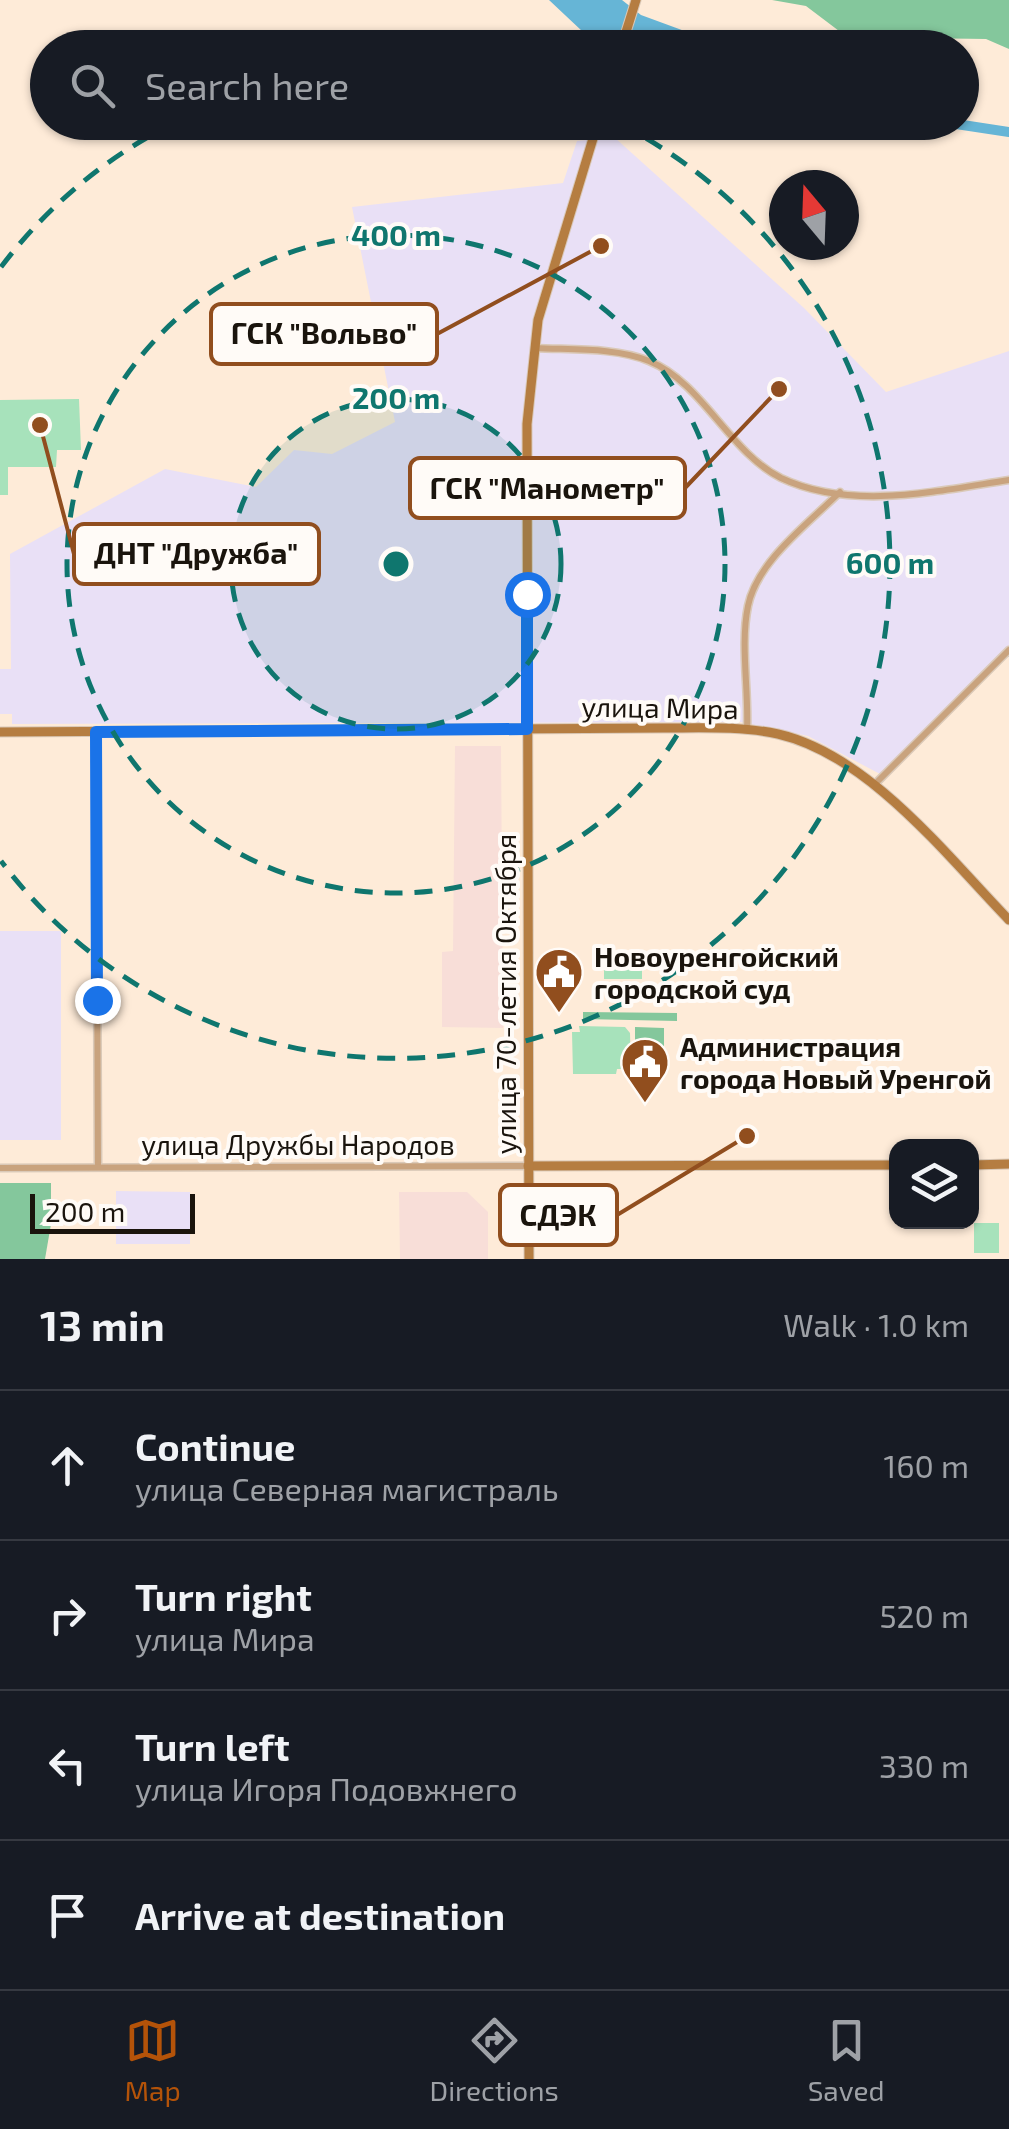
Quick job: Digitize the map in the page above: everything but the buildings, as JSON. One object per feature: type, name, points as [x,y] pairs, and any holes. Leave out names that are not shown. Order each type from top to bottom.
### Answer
[{"type":"street","points":[[627,30],[636,0]]},
{"type":"street","name":"улица 70-летия Октября","points":[[529,1259],[527,436],[533,348],[543,300],[592,140]]},
{"type":"street","points":[[533,348],[629,356],[654,363],[772,473],[802,485],[896,496],[1009,480]]},
{"type":"street","points":[[746,730],[747,617],[752,594],[780,553],[841,492]]},
{"type":"street","points":[[874,785],[1009,650]]},
{"type":"street","name":"улица Мира","points":[[0,732],[746,730],[810,744],[874,785],[1009,920]]},
{"type":"street","points":[[96,732],[98,1167]]},
{"type":"street","points":[[979,1165],[1009,1164]]},
{"type":"street","name":"улица Дружбы Народов","points":[[0,1168],[889,1165]]},
{"type":"shaded area","points":[[617,140],[804,308],[886,392],[1009,351],[1009,645],[880,774],[808,736],[740,722],[12,724],[12,714],[0,714],[0,669],[11,669],[10,554],[165,469],[256,487],[294,450],[332,454],[395,422],[352,207],[563,183],[577,141]]},
{"type":"shaded area","points":[[455,746],[501,746],[503,1028],[442,1027],[442,952],[453,951]]},
{"type":"shaded area","points":[[0,931],[61,931],[61,1140],[0,1140]]},
{"type":"shaded area","points":[[116,1191],[190,1192],[190,1244],[116,1244]]},
{"type":"shaded area","points":[[399,1192],[467,1192],[488,1212],[488,1259],[400,1259]]},
{"type":"green space","points":[[772,0],[1009,0],[1009,49],[979,39],[979,30],[838,30],[806,6]]},
{"type":"green space","points":[[79,399],[81,450],[57,450],[56,467],[8,467],[8,495],[0,495],[0,400]]},
{"type":"green space","points":[[604,961],[642,962],[642,979],[604,979]]},
{"type":"green space","points":[[583,1012],[677,1013],[677,1021],[583,1019]]},
{"type":"green space","points":[[579,1026],[625,1027],[630,1033],[631,1069],[617,1069],[616,1074],[573,1074],[572,1032],[580,1032]]},
{"type":"green space","points":[[635,1027],[664,1028],[664,1062],[660,1057],[647,1057],[647,1046],[635,1046]]},
{"type":"green space","points":[[0,1183],[51,1183],[51,1224],[45,1259],[0,1259]]},
{"type":"green space","points":[[979,1223],[999,1223],[999,1253],[974,1253],[974,1229],[979,1229]]},
{"type":"water","points":[[549,0],[622,0],[641,15],[682,30],[581,30]]},
{"type":"waterway","points":[[979,127],[1009,132]]},
{"type":"place","name":"ГСК \"Вольво\"","points":[[601,246]]},
{"type":"place","name":"ГСК \"Манометр\"","points":[[779,389]]},
{"type":"place","name":"ДНТ \"Дружба\"","points":[[40,425]]},
{"type":"place","name":"Новоуренгойский городской суд","points":[[559,1014]]},
{"type":"place","name":"Администрация города Новый Уренгой","points":[[645,1104]]},
{"type":"place","name":"СДЭК","points":[[747,1136]]},
{"type":"route","points":[[97,1000],[96,732],[527,729],[527,594]]}]
